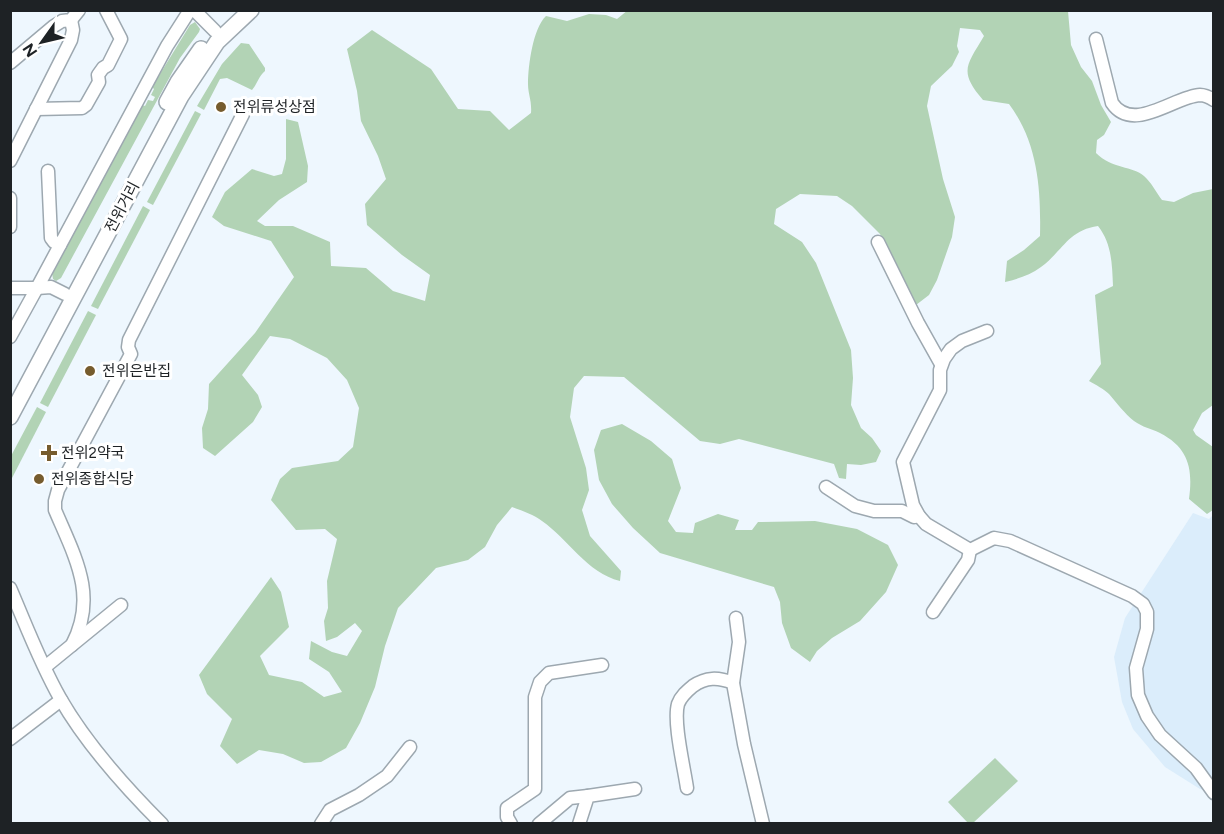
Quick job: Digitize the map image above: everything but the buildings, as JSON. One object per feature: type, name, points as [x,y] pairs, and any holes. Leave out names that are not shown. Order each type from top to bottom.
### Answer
[{"type":"main road","name":"전위거리","points":[[10,396],[178,82],[215,31],[238,10]]},
{"type":"main road","name":"전위거리","points":[[10,417],[181,96],[218,42],[251,10]]},
{"type":"street","points":[[36,109],[82,108],[86,105],[99,82],[98,75],[102,68],[108,65],[121,39],[106,10]]},
{"type":"street","points":[[10,337],[167,46],[192,10],[215,31]]},
{"type":"street","points":[[10,161],[71,40],[75,15]]},
{"type":"street","points":[[10,63],[62,21],[75,15]]},
{"type":"street","points":[[1096,39],[1112,104],[1117,110],[1128,115],[1137,115],[1156,111],[1197,95],[1204,95],[1214,100]]},
{"type":"street","points":[[72,645],[82,622],[83,583],[80,569],[55,510],[58,490],[131,354],[128,347],[129,340],[243,114]]},
{"type":"street","points":[[48,171],[51,238],[60,245]]},
{"type":"street","points":[[10,198],[10,227]]},
{"type":"street","points":[[878,242],[941,364]]},
{"type":"street","points":[[10,288],[51,287],[65,294]]},
{"type":"street","points":[[970,550],[926,524],[919,516],[913,505],[903,462],[940,390],[941,364],[951,349],[962,341],[987,331]]},
{"type":"street","points":[[826,487],[855,506],[874,511],[902,511],[914,517],[919,516]]},
{"type":"street","points":[[970,550],[994,538],[1010,541],[1132,596],[1143,604],[1147,612],[1147,629],[1136,668],[1138,695],[1147,716],[1160,735],[1196,768],[1214,793]]},
{"type":"street","points":[[933,612],[968,560],[970,550]]},
{"type":"street","points":[[10,588],[61,700],[101,755],[162,824]]},
{"type":"street","points":[[45,667],[121,605]]},
{"type":"street","points":[[10,619],[18,606]]},
{"type":"street","points":[[736,618],[739,642],[733,683],[744,744],[763,824]]},
{"type":"street","points":[[511,824],[507,817],[507,808],[536,786],[534,740],[536,697],[540,682],[549,673],[602,665]]},
{"type":"street","points":[[687,788],[676,717],[678,703],[685,692],[708,678],[723,679],[733,683]]},
{"type":"street","points":[[12,736],[61,700]]},
{"type":"street","points":[[321,824],[330,810],[359,795],[387,776],[410,747]]},
{"type":"street","points":[[539,824],[570,798],[635,789]]},
{"type":"street","points":[[579,824],[588,796]]},
{"type":"shaded area","points":[[1193,513],[1209,519],[1213,515],[1213,793],[1200,789],[1165,767],[1133,729],[1122,702],[1114,657],[1125,618]]},
{"type":"green space","points":[[628,10],[1068,11],[1071,45],[1081,67],[1092,81],[1101,105],[1111,122],[1104,135],[1097,140],[1096,153],[1115,165],[1134,170],[1144,176],[1162,200],[1174,202],[1193,193],[1213,189],[1213,405],[1202,413],[1193,430],[1196,435],[1213,447],[1213,510],[1207,514],[1189,499],[1190,478],[1187,460],[1177,445],[1160,433],[1134,421],[1107,392],[1089,381],[1101,364],[1095,295],[1113,286],[1109,247],[1098,226],[1088,228],[1072,237],[1037,270],[1005,282],[1007,261],[1040,236],[1040,201],[1036,167],[1026,134],[1009,104],[983,100],[970,82],[968,68],[970,61],[984,36],[980,30],[960,28],[957,46],[959,52],[952,66],[931,86],[927,106],[943,179],[955,217],[952,237],[937,280],[929,295],[916,305],[880,234],[852,206],[837,196],[800,194],[776,209],[774,224],[802,242],[816,263],[851,350],[853,378],[851,405],[861,428],[881,451],[876,462],[861,465],[847,464],[846,479],[839,478],[834,464],[739,439],[720,444],[700,441],[624,377],[584,376],[574,388],[570,417],[586,468],[589,490],[582,510],[590,536],[621,571],[620,581],[598,571],[539,519],[512,507],[497,525],[485,547],[468,560],[436,568],[398,608],[385,646],[375,687],[360,723],[346,748],[321,762],[304,763],[283,754],[259,750],[237,764],[220,746],[232,719],[207,694],[199,675],[271,577],[281,592],[289,627],[260,656],[269,675],[302,682],[324,697],[342,692],[329,672],[309,659],[311,641],[332,652],[347,656],[362,631],[355,623],[337,637],[326,641],[324,621],[328,608],[327,581],[337,539],[325,529],[296,530],[271,500],[280,479],[292,468],[338,461],[353,447],[359,408],[347,380],[327,358],[290,339],[270,336],[242,375],[258,395],[262,407],[253,422],[215,456],[203,448],[202,428],[208,409],[209,384],[255,333],[294,277],[271,241],[224,226],[212,217],[225,192],[252,169],[274,176],[282,174],[286,159],[286,119],[298,122],[308,166],[307,182],[279,200],[257,221],[265,226],[293,226],[330,242],[331,266],[366,268],[393,291],[425,301],[430,275],[367,225],[365,204],[386,179],[361,121],[347,49],[372,30],[431,69],[458,109],[490,111],[509,130],[531,113],[528,84],[530,58],[538,29],[546,16],[567,21],[589,14],[606,15],[617,19]]},
{"type":"green space","points":[[195,22],[200,29],[199,32],[180,58],[61,278],[56,281],[52,273],[142,105],[145,106],[148,100],[153,101],[155,97],[151,95],[154,89],[152,87],[190,25]]},
{"type":"green space","points":[[241,43],[249,44],[265,68],[252,90],[227,78],[220,79],[204,110],[197,106],[222,64]]},
{"type":"green space","points":[[195,111],[201,114],[153,205],[147,202]]},
{"type":"green space","points":[[143,206],[150,210],[98,309],[91,306]]},
{"type":"green space","points":[[88,311],[96,315],[48,407],[40,403]]},
{"type":"green space","points":[[37,407],[46,412],[11,480],[11,456]]},
{"type":"green space","points":[[622,424],[651,441],[672,459],[681,488],[668,521],[676,532],[693,533],[695,523],[718,514],[739,520],[735,530],[752,530],[758,522],[815,521],[857,529],[888,545],[898,565],[886,592],[860,621],[832,638],[817,651],[810,662],[791,648],[782,623],[780,602],[774,587],[660,553],[612,504],[599,480],[594,450],[601,430]]},
{"type":"green space","points":[[995,758],[1018,781],[973,823],[968,823],[948,802]]},
{"type":"place","name":"전위류성상점","points":[[221,107]]},
{"type":"place","name":"전위은반집","points":[[90,371]]},
{"type":"place","name":"전위2약국","points":[[49,453]]},
{"type":"place","name":"전위종합식당","points":[[39,479]]}]
